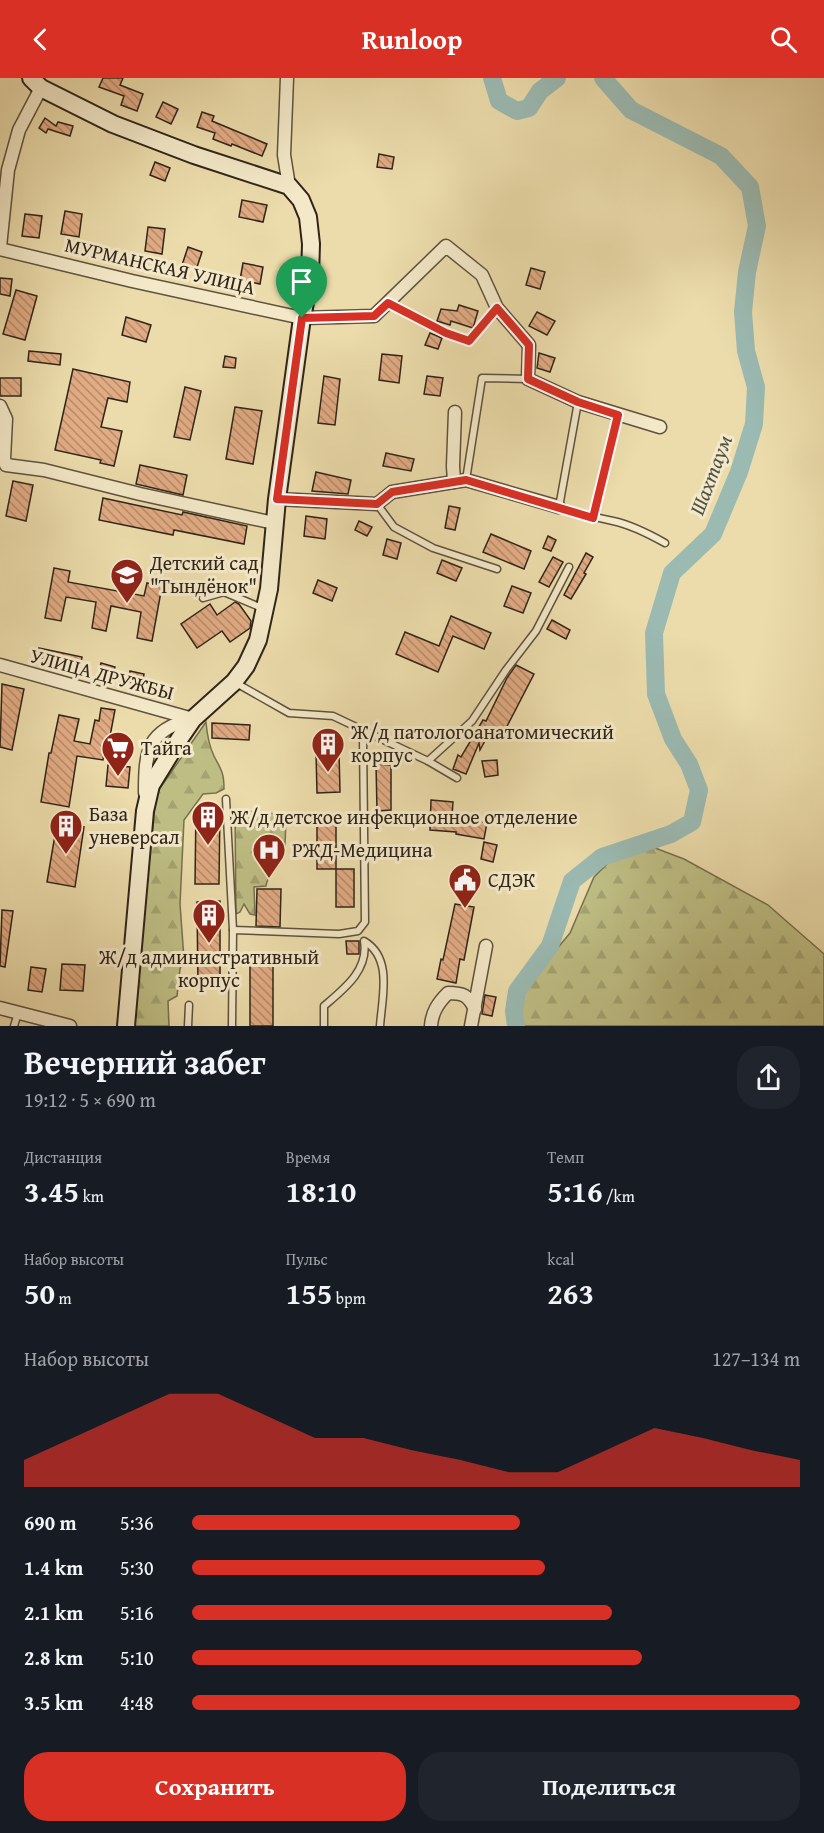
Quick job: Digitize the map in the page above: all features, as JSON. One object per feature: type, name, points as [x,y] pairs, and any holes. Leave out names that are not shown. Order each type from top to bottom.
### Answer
[{"type":"street","points":[[287,78],[284,155],[289,186]]},
{"type":"street","points":[[0,248],[8,170],[36,83],[113,124],[194,155],[289,186],[301,200],[308,217],[311,244],[310,276],[277,499],[266,609],[258,640],[246,666],[234,682],[193,719],[151,785],[145,811],[126,1026]]},
{"type":"street","name":"МУРМАНСКАЯ УЛИЦА","points":[[0,248],[132,281],[302,318],[374,316],[446,246],[482,275],[497,308],[529,345],[528,379]]},
{"type":"street","points":[[528,379],[578,402],[660,427]]},
{"type":"street","points":[[0,406],[6,419],[4,459],[6,465],[44,470],[140,494],[274,523]]},
{"type":"street","points":[[455,412],[453,466],[460,481]]},
{"type":"street","points":[[277,499],[377,504],[392,492],[460,481],[558,507]]},
{"type":"street","name":"УЛИЦА ДРУЖБЫ","points":[[0,665],[193,719]]},
{"type":"street","points":[[471,1026],[486,946]]},
{"type":"street","points":[[431,1026],[432,1015],[448,993],[461,993],[469,998],[475,1009]]},
{"type":"street","points":[[0,1008],[70,1026]]},
{"type":"lane","points":[[388,303],[446,333],[469,341],[497,308]]},
{"type":"lane","points":[[460,481],[482,378],[528,379]]},
{"type":"lane","points":[[578,402],[558,507],[593,518],[614,521],[665,543]]},
{"type":"lane","points":[[593,518],[618,415]]},
{"type":"lane","points":[[377,504],[394,527],[434,548],[497,569]]},
{"type":"lane","points":[[428,761],[472,721],[506,670],[536,631],[569,567]]},
{"type":"lane","points":[[203,598],[224,592],[266,609]]},
{"type":"lane","points":[[234,682],[288,713],[333,716],[428,761],[458,778]]},
{"type":"lane","points":[[233,930],[339,934],[358,931],[365,922],[363,737]]},
{"type":"lane","points":[[226,799],[233,930],[232,1026]]},
{"type":"lane","points":[[352,932],[373,946],[382,962],[380,1026]]},
{"type":"lane","points":[[324,1026],[324,1006],[345,989],[355,976],[364,958],[364,941]]},
{"type":"lane","points":[[188,1026],[189,1005]]},
{"type":"lane","points":[[14,1026],[18,1013]]},
{"type":"green space","points":[[206,722],[211,748],[223,775],[224,789],[216,793],[203,794],[184,820],[180,904],[184,959],[180,969],[177,996],[168,1001],[169,1026],[133,1026],[156,794]]},
{"type":"green space","points":[[235,810],[286,815],[285,846],[280,863],[268,879],[266,886],[254,887],[255,915],[250,914],[244,904],[240,912],[236,914]]},
{"type":"green space","points":[[655,848],[684,859],[768,905],[824,954],[824,1026],[521,1026],[521,992],[570,933],[594,877],[610,861]]},
{"type":"building","points":[[103,78],[123,78],[120,85],[143,94],[137,111],[121,105],[124,96],[99,87]]},
{"type":"building","points":[[163,102],[178,109],[171,124],[156,117]]},
{"type":"building","points":[[202,112],[214,116],[212,121],[267,144],[262,156],[213,139],[215,133],[197,127]]},
{"type":"building","points":[[45,118],[56,126],[58,122],[73,126],[70,136],[48,129],[46,133],[39,128]]},
{"type":"building","points":[[379,154],[394,157],[392,169],[377,167]]},
{"type":"building","points":[[155,162],[170,168],[165,181],[150,175]]},
{"type":"building","points":[[242,200],[267,205],[263,222],[239,217]]},
{"type":"building","points":[[65,211],[82,214],[79,237],[61,234]]},
{"type":"building","points":[[25,214],[42,216],[39,238],[22,236]]},
{"type":"building","points":[[148,227],[165,229],[162,254],[145,251]]},
{"type":"building","points":[[188,247],[202,252],[196,270],[182,265]]},
{"type":"building","points":[[243,263],[263,267],[260,284],[240,280]]},
{"type":"building","points":[[531,268],[545,272],[540,289],[526,285]]},
{"type":"building","points":[[0,278],[12,279],[10,296],[0,294]]},
{"type":"building","points":[[16,290],[37,296],[25,340],[3,334]]},
{"type":"building","points":[[459,305],[478,311],[473,328],[451,321],[450,325],[437,321],[441,309],[457,311]]},
{"type":"building","points":[[537,312],[555,321],[547,335],[529,326]]},
{"type":"building","points":[[126,317],[151,325],[146,342],[122,335]]},
{"type":"building","points":[[430,333],[442,338],[438,349],[425,345]]},
{"type":"building","points":[[29,351],[61,354],[60,365],[28,361]]},
{"type":"building","points":[[539,353],[555,358],[550,372],[537,368]]},
{"type":"building","points":[[382,354],[402,356],[399,383],[379,380]]},
{"type":"building","points":[[225,356],[236,358],[235,368],[223,367]]},
{"type":"building","points":[[73,369],[130,382],[127,402],[108,398],[101,427],[122,431],[114,466],[100,463],[101,460],[55,450]]},
{"type":"building","points":[[324,376],[340,379],[335,425],[318,423]]},
{"type":"building","points":[[427,376],[443,378],[440,396],[424,394]]},
{"type":"building","points":[[0,378],[21,378],[21,396],[0,396]]},
{"type":"building","points":[[185,387],[201,391],[190,440],[174,437]]},
{"type":"building","points":[[235,407],[262,411],[253,464],[226,459]]},
{"type":"building","points":[[386,453],[414,459],[411,471],[383,466]]},
{"type":"building","points":[[140,465],[187,475],[183,495],[136,484]]},
{"type":"building","points":[[316,472],[351,480],[348,494],[312,491]]},
{"type":"building","points":[[13,481],[33,485],[26,521],[6,516]]},
{"type":"building","points":[[103,498],[247,526],[244,544],[174,530],[173,535],[99,520]]},
{"type":"building","points":[[449,506],[460,508],[455,530],[445,528]]},
{"type":"building","points":[[306,516],[327,519],[325,539],[304,536]]},
{"type":"building","points":[[359,521],[372,527],[367,536],[355,530]]},
{"type":"building","points":[[491,534],[531,551],[524,569],[483,552]]},
{"type":"building","points":[[548,536],[556,540],[551,551],[543,548]]},
{"type":"building","points":[[387,539],[401,543],[397,559],[383,555]]},
{"type":"building","points":[[586,553],[593,557],[571,599],[564,595]]},
{"type":"building","points":[[553,557],[563,562],[549,587],[539,582]]},
{"type":"building","points":[[442,560],[462,568],[456,581],[437,573]]},
{"type":"building","name":"Детский сад \"Тындёнок\"","points":[[54,568],[70,571],[68,582],[144,596],[147,583],[162,586],[152,641],[137,638],[141,612],[111,606],[106,631],[92,628],[96,602],[66,597],[61,621],[45,618]]},
{"type":"building","points":[[318,580],[337,588],[332,601],[313,593]]},
{"type":"building","points":[[512,586],[531,593],[523,613],[504,606]]},
{"type":"building","points":[[235,602],[251,621],[250,628],[230,642],[222,631],[197,648],[181,624],[210,604],[217,615]]},
{"type":"building","points":[[451,616],[491,633],[484,649],[453,636],[438,672],[396,654],[405,632],[439,646]]},
{"type":"building","points":[[552,620],[570,630],[566,639],[547,629]]},
{"type":"building","points":[[39,648],[82,657],[80,668],[37,658]]},
{"type":"building","points":[[101,663],[115,667],[112,679],[98,675]]},
{"type":"building","points":[[516,665],[534,674],[503,734],[492,728],[480,750],[479,743],[466,774],[453,769],[458,755],[461,757],[483,720],[486,721]]},
{"type":"building","points":[[130,671],[144,674],[142,685],[128,682]]},
{"type":"building","points":[[2,684],[24,689],[12,750],[0,747]]},
{"type":"building","points":[[101,708],[115,710],[108,747],[105,746],[103,760],[77,756],[69,807],[41,802],[49,753],[51,753],[59,715],[79,719],[74,741],[90,744],[95,720],[99,721]]},
{"type":"building","points":[[212,723],[250,725],[249,740],[212,738]]},
{"type":"building","name":"Ж/д патологоанатомический корпус","points":[[339,752],[340,792],[317,793],[316,753]]},
{"type":"building","points":[[497,760],[498,775],[485,777],[482,761]]},
{"type":"building","points":[[376,764],[391,765],[391,810],[377,811]]},
{"type":"building","name":"Тайга","points":[[108,765],[130,767],[128,788],[106,786]]},
{"type":"building","points":[[431,800],[453,802],[452,816],[487,823],[484,839],[456,834],[456,832],[430,830]]},
{"type":"building","name":"Ж/д детское инфекционное отделение","points":[[196,808],[220,808],[219,884],[195,884]]},
{"type":"building","points":[[317,817],[336,817],[336,869],[317,869]]},
{"type":"building","name":"База уневерсал","points":[[57,823],[84,827],[75,887],[47,882]]},
{"type":"building","points":[[484,842],[497,845],[493,862],[481,859]]},
{"type":"building","points":[[336,869],[354,869],[354,907],[336,907]]},
{"type":"building","points":[[509,878],[521,881],[519,889],[507,887]]},
{"type":"building","points":[[257,889],[281,889],[280,927],[256,926]]},
{"type":"building","name":"Ж/д административный корпус","points":[[220,901],[220,987],[198,987],[197,902]]},
{"type":"building","points":[[455,904],[474,907],[464,960],[460,959],[456,983],[437,979]]},
{"type":"building","points":[[2,910],[13,911],[5,967],[0,966]]},
{"type":"building","points":[[346,941],[359,941],[359,954],[347,954]]},
{"type":"building","points":[[250,955],[273,955],[273,1026],[250,1026]]},
{"type":"building","points":[[62,964],[85,965],[83,991],[60,990]]},
{"type":"building","points":[[31,967],[46,969],[42,992],[28,990]]},
{"type":"building","points":[[485,995],[496,997],[492,1016],[482,1014]]},
{"type":"waterway","name":"Шахтаум","points":[[492,78],[499,101],[517,111],[529,108],[540,91],[557,78]]},
{"type":"waterway","name":"Шахтаум","points":[[516,1026],[514,1011],[517,991],[550,946],[572,881],[602,857],[671,834],[692,822],[699,790],[689,764],[673,739],[656,694],[654,633],[672,573],[713,534],[739,472],[754,424],[756,387],[746,351],[743,312],[747,272],[757,226],[750,187],[721,156],[631,110],[603,78]]},
{"type":"place","name":"Детский сад \"Тындёнок\"","points":[[127,604]]},
{"type":"place","name":"Ж/д патологоанатомический корпус","points":[[328,773]]},
{"type":"place","name":"Тайга","points":[[118,777]]},
{"type":"place","name":"Ж/д детское инфекционное отделение","points":[[208,846]]},
{"type":"place","name":"База уневерсал","points":[[66,855]]},
{"type":"place","name":"РЖД-Медицина","points":[[269,879]]},
{"type":"place","name":"СДЭК","points":[[465,909]]},
{"type":"place","name":"Ж/д административный корпус","points":[[209,944]]},
{"type":"route","points":[[388,303],[446,333],[469,341],[497,308],[529,345],[528,379],[578,402],[618,415],[593,518],[466,480],[392,492],[377,504],[277,499],[302,318],[374,316],[388,303]]}]
